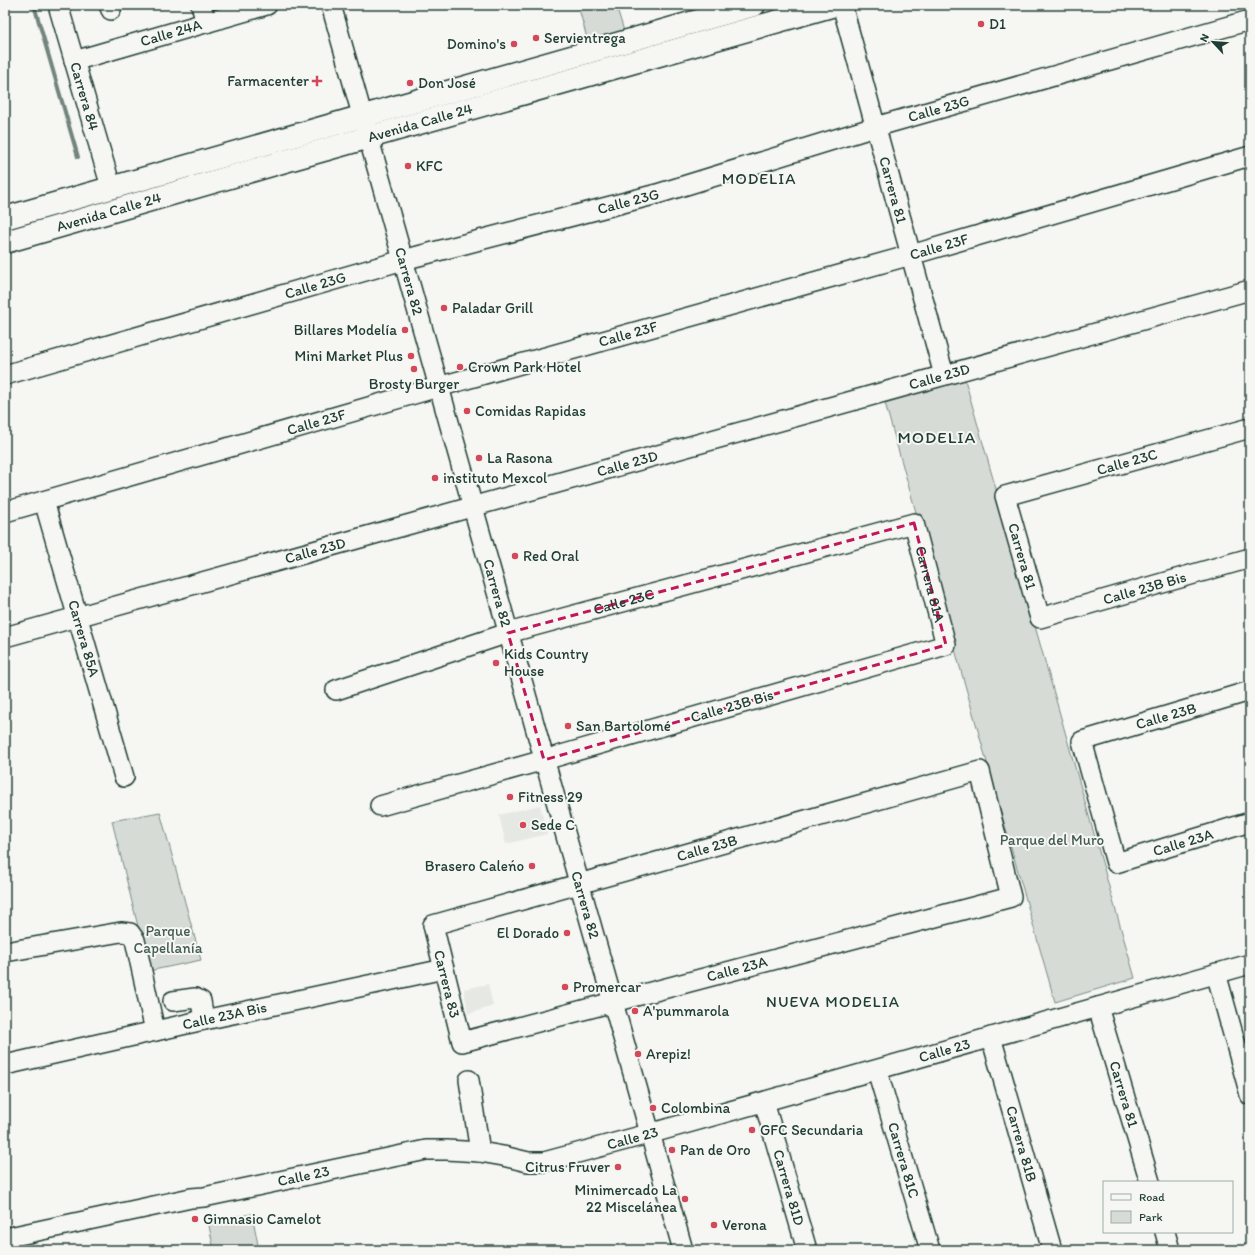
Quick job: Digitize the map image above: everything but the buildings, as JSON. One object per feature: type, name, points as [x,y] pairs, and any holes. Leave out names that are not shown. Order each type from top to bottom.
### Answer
[{"type":"main road","name":"Avenida Calle 24","points":[[5,218],[754,5]]},
{"type":"main road","name":"Avenida Calle 24","points":[[5,242],[835,5]]},
{"type":"street","name":"Carrera 84","points":[[58,5],[111,187]]},
{"type":"street","name":"Calle 24A","points":[[74,61],[204,14],[267,5]]},
{"type":"street","name":"Carrera 82","points":[[331,5],[683,1250]]},
{"type":"street","name":"Carrera 81","points":[[842,5],[944,375]]},
{"type":"street","name":"Calle 23G","points":[[5,375],[403,260],[657,194],[876,127],[1250,20]]},
{"type":"street","name":"Calle 23F","points":[[5,512],[438,387],[911,255],[1250,156]]},
{"type":"street","name":"Calle 23D","points":[[5,637],[77,617],[281,568],[472,506],[1250,290]]},
{"type":"street","name":"Calle 23C","points":[[1005,496],[1250,428]]},
{"type":"street","name":"Carrera 81","points":[[1005,496],[1040,618]]},
{"type":"street","name":"Carrera 85A","points":[[44,500],[124,777]]},
{"type":"street","name":"Calle 23C","points":[[336,690],[508,634],[914,523]]},
{"type":"street","name":"Carrera 81A","points":[[914,523],[946,645]]},
{"type":"street","name":"Calle 23B Bis","points":[[1040,618],[1250,558]]},
{"type":"street","name":"Calle 23B Bis","points":[[380,806],[946,645]]},
{"type":"street","name":"Calle 23B","points":[[1116,864],[1082,741],[1250,691]]},
{"type":"street","name":"Calle 23B","points":[[433,925],[980,771],[1011,897]]},
{"type":"street","name":"Calle 23A","points":[[1116,864],[1250,822]]},
{"type":"street","name":"Calle 23A","points":[[462,1042],[1011,897]]},
{"type":"street","name":"Carrera 83","points":[[433,925],[462,1042]]},
{"type":"street","points":[[5,952],[121,932],[130,934],[134,940],[155,1031]]},
{"type":"street","name":"Calle 23","points":[[5,1238],[426,1150],[480,1152],[528,1162],[544,1162],[650,1134],[1250,964]]},
{"type":"street","name":"Calle 23A Bis","points":[[6,1061],[34,1066],[155,1031],[204,1020],[307,1004],[444,968]]},
{"type":"street","points":[[1216,973],[1250,1095]]},
{"type":"street","points":[[173,1001],[196,998],[201,1001],[204,1020]]},
{"type":"street","name":"Carrera 81","points":[[1098,1007],[1150,1181]]},
{"type":"street","name":"Carrera 81B","points":[[991,1037],[1052,1250]]},
{"type":"street","name":"Carrera 81C","points":[[877,1070],[930,1250]]},
{"type":"street","points":[[469,1080],[480,1152]]},
{"type":"street","name":"Carrera 81D","points":[[764,1102],[807,1250]]},
{"type":"street","points":[[1164,1233],[1170,1250]]},
{"type":"highlighted area","points":[[914,523],[946,645],[544,760],[508,633]]},
{"type":"shaded area","name":"Sede C","points":[[540,805],[547,834],[506,844],[499,815]]},
{"type":"shaded area","points":[[488,984],[493,1006],[468,1014],[464,989]]},
{"type":"green space","points":[[578,5],[616,5],[624,31],[588,42]]},
{"type":"green space","name":"Parque del Muro","points":[[965,380],[1135,978],[1055,1002],[885,403]]},
{"type":"green space","name":"Parque Capellanía","points":[[160,812],[201,960],[149,971],[112,821]]},
{"type":"green space","points":[[252,1214],[259,1250],[214,1250],[208,1221]]},
{"type":"waterway","points":[[34,5],[78,157]]},
{"type":"place","name":"D1","points":[[981,24]]},
{"type":"place","name":"Servientrega","points":[[536,38]]},
{"type":"place","name":"Domino's","points":[[514,44]]},
{"type":"place","name":"Farmacenter","points":[[317,81]]},
{"type":"place","name":"Don José","points":[[410,83]]},
{"type":"place","name":"KFC","points":[[408,166]]},
{"type":"place","name":"Paladar Grill","points":[[444,308]]},
{"type":"place","name":"Billares Modelía","points":[[405,330]]},
{"type":"place","name":"Mini Market Plus","points":[[411,356]]},
{"type":"place","name":"Crown Park Hotel","points":[[460,367]]},
{"type":"place","name":"Brosty Burger","points":[[414,369]]},
{"type":"place","name":"Comidas Rapidas","points":[[467,411]]},
{"type":"place","name":"La Rasona","points":[[479,458]]},
{"type":"place","name":"instituto Mexcol","points":[[435,478]]},
{"type":"place","name":"Red Oral","points":[[515,556]]},
{"type":"place","name":"Kids Country House","points":[[496,663]]},
{"type":"place","name":"San Bartolomé","points":[[568,726]]},
{"type":"place","name":"Fitness 29","points":[[510,797]]},
{"type":"place","name":"Sede C","points":[[523,825]]},
{"type":"place","name":"Brasero Caleńo","points":[[532,866]]},
{"type":"place","name":"El Dorado","points":[[567,933]]},
{"type":"place","name":"Promercar","points":[[565,987]]},
{"type":"place","name":"A'pummarola","points":[[635,1011]]},
{"type":"place","name":"Arepiz!","points":[[638,1054]]},
{"type":"place","name":"Colombina","points":[[653,1108]]},
{"type":"place","name":"GFC Secundaria","points":[[752,1130]]},
{"type":"place","name":"Pan de Oro","points":[[672,1150]]},
{"type":"place","name":"Citrus Fruver","points":[[618,1167]]},
{"type":"place","name":"Minimercado La 22 Miscelánea","points":[[685,1199]]},
{"type":"place","name":"Gimnasio Camelot","points":[[195,1219]]},
{"type":"place","name":"Verona","points":[[714,1225]]},
{"type":"district","name":"MODELIA","points":[[759,178]]},
{"type":"district","name":"MODELIA","points":[[937,437]]},
{"type":"district","name":"NUEVA MODELIA","points":[[833,1001]]}]
